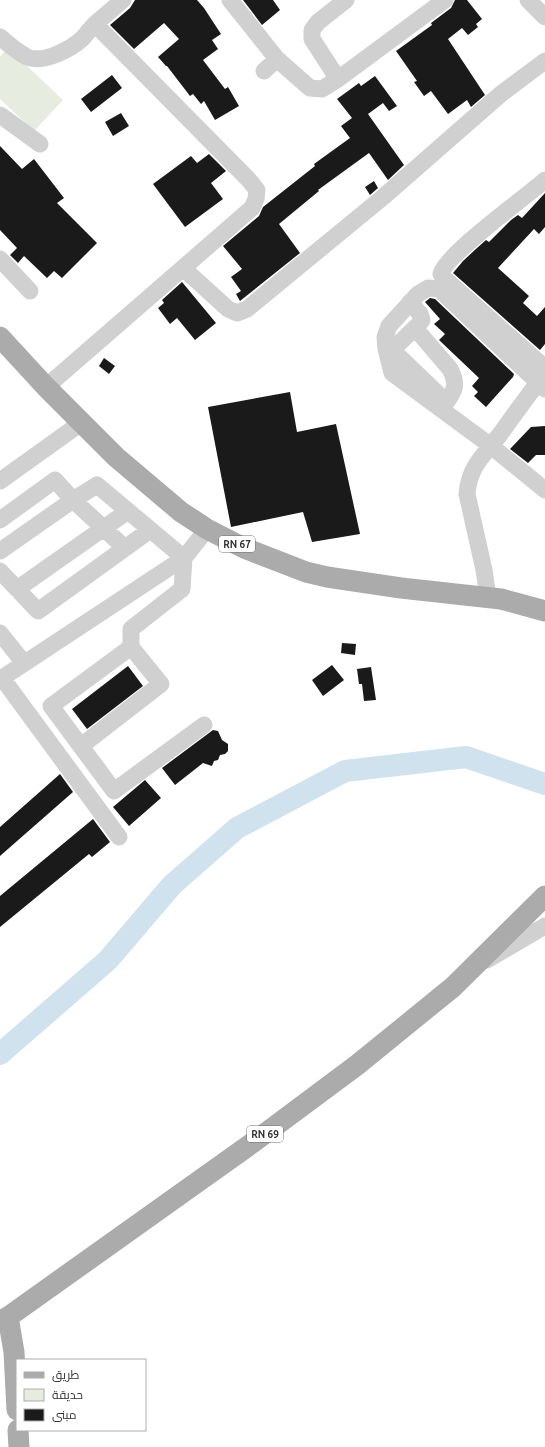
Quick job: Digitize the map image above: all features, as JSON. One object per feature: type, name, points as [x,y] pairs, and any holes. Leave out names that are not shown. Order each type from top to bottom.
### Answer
[{"type":"main road","name":"RN 67","points":[[0,337],[46,387],[116,457],[181,512],[207,530],[244,548],[306,572],[327,577],[401,588],[508,600],[545,611]]},
{"type":"main road","name":"RN 69","points":[[4,1319],[255,1141],[357,1065],[453,987],[545,896]]},
{"type":"main road","points":[[4,1319],[13,1349],[16,1395]]},
{"type":"main road","points":[[18,1431],[19,1447]]},
{"type":"street","points":[[0,37],[28,57],[42,59],[73,46],[83,38],[95,24],[124,0]]},
{"type":"street","points":[[230,0],[277,59],[310,88],[322,89],[338,79],[445,0]]},
{"type":"street","points":[[528,0],[545,17]]},
{"type":"street","points":[[336,3],[312,30],[312,39],[338,79]]},
{"type":"street","points":[[46,387],[252,208],[256,199],[257,190],[249,180],[95,24]]},
{"type":"street","points":[[264,71],[277,59]]},
{"type":"street","points":[[183,268],[228,309],[237,313],[247,309],[382,198],[502,93],[545,62]]},
{"type":"street","points":[[0,115],[40,144]]},
{"type":"street","points":[[543,378],[441,274],[442,268],[456,253],[545,180]]},
{"type":"street","points":[[3,269],[30,290]]},
{"type":"street","points":[[443,408],[443,401],[439,395],[390,352],[385,337],[389,326],[410,302],[418,294],[428,288],[439,289],[543,378]]},
{"type":"street","points":[[390,352],[422,320],[420,314],[410,302]]},
{"type":"street","points":[[415,328],[450,369],[454,376],[456,386],[443,408]]},
{"type":"street","points":[[488,597],[484,570],[467,494],[468,483],[471,473],[478,460],[491,446],[543,378]]},
{"type":"street","points":[[443,408],[545,490]]},
{"type":"street","points":[[0,481],[81,423]]},
{"type":"street","points":[[0,520],[55,480],[73,500],[125,548]]},
{"type":"street","points":[[0,551],[97,485],[184,558]]},
{"type":"street","points":[[17,589],[128,511]]},
{"type":"street","points":[[0,570],[38,610],[150,530]]},
{"type":"street","points":[[119,837],[1,679],[184,558],[207,530]]},
{"type":"street","points":[[81,746],[161,684],[131,647],[131,629],[182,589],[184,558]]},
{"type":"street","points":[[0,634],[24,663]]},
{"type":"street","points":[[131,647],[51,706],[114,790],[204,725]]},
{"type":"street","points":[[472,969],[545,926]]},
{"type":"green space","points":[[8,48],[63,100],[34,131],[0,99],[0,57]]},
{"type":"building","points":[[135,0],[197,0],[221,34],[212,40],[218,49],[203,60],[225,89],[228,87],[239,106],[215,120],[204,101],[201,104],[193,94],[190,96],[167,66],[158,57],[179,39],[164,23],[134,49],[110,25],[130,8]]},
{"type":"building","points":[[243,0],[273,0],[280,10],[262,25]]},
{"type":"building","points":[[455,0],[467,0],[482,19],[476,24],[478,27],[468,35],[462,28],[448,39],[485,95],[471,107],[467,100],[448,114],[431,91],[424,96],[414,82],[417,81],[396,51],[432,25],[431,23],[451,8]]},
{"type":"building","points":[[112,75],[122,88],[91,112],[81,99]]},
{"type":"building","points":[[375,76],[397,106],[389,111],[383,103],[368,114],[404,165],[388,180],[369,153],[318,190],[319,191],[279,224],[300,253],[240,301],[236,294],[241,291],[231,277],[242,269],[223,246],[259,216],[263,207],[315,166],[314,164],[350,138],[341,126],[352,118],[337,99],[359,83],[361,86]]},
{"type":"building","points":[[121,113],[129,126],[113,136],[105,122]]},
{"type":"building","points":[[0,146],[22,169],[34,159],[64,198],[57,203],[97,243],[62,278],[54,271],[47,278],[24,256],[18,263],[10,255],[17,248],[0,230]]},
{"type":"building","points":[[209,154],[226,171],[211,183],[223,199],[185,227],[153,184],[191,156],[197,163]]},
{"type":"building","points":[[374,181],[378,188],[370,195],[365,187]]},
{"type":"building","points":[[545,193],[545,227],[539,234],[534,229],[498,268],[529,296],[523,303],[537,316],[545,307],[545,344],[540,350],[453,273],[477,248],[486,240],[489,242],[511,220],[518,215],[522,218]]},
{"type":"building","points":[[182,282],[216,323],[195,340],[177,318],[170,324],[158,308],[164,303],[162,300]]},
{"type":"building","points":[[430,298],[435,299],[514,374],[486,407],[474,396],[478,392],[472,386],[479,378],[439,340],[445,334],[434,324],[440,319],[425,302]]},
{"type":"building","points":[[104,358],[115,366],[109,374],[99,366]]},
{"type":"building","points":[[290,392],[297,432],[336,424],[360,534],[312,542],[303,512],[231,527],[208,407]]},
{"type":"building","points":[[545,426],[545,455],[536,455],[528,463],[510,449],[531,427]]},
{"type":"building","points":[[342,643],[356,644],[355,655],[341,653]]},
{"type":"building","points":[[332,665],[344,680],[323,696],[312,680]]},
{"type":"building","points":[[128,666],[143,686],[87,729],[72,709]]},
{"type":"building","points":[[371,667],[376,700],[364,701],[362,684],[359,684],[357,669]]},
{"type":"building","points":[[213,730],[218,731],[222,740],[228,744],[228,751],[225,754],[220,755],[218,760],[214,761],[212,766],[203,763],[175,785],[162,768]]},
{"type":"building","points":[[60,774],[73,792],[0,856],[0,827]]},
{"type":"building","points":[[145,780],[161,798],[129,826],[113,807]]},
{"type":"building","points":[[93,819],[110,842],[92,857],[89,854],[0,927],[0,896]]},
{"type":"waterway","points":[[0,1054],[108,960],[172,885],[237,828],[345,771],[466,757],[545,784]]}]
